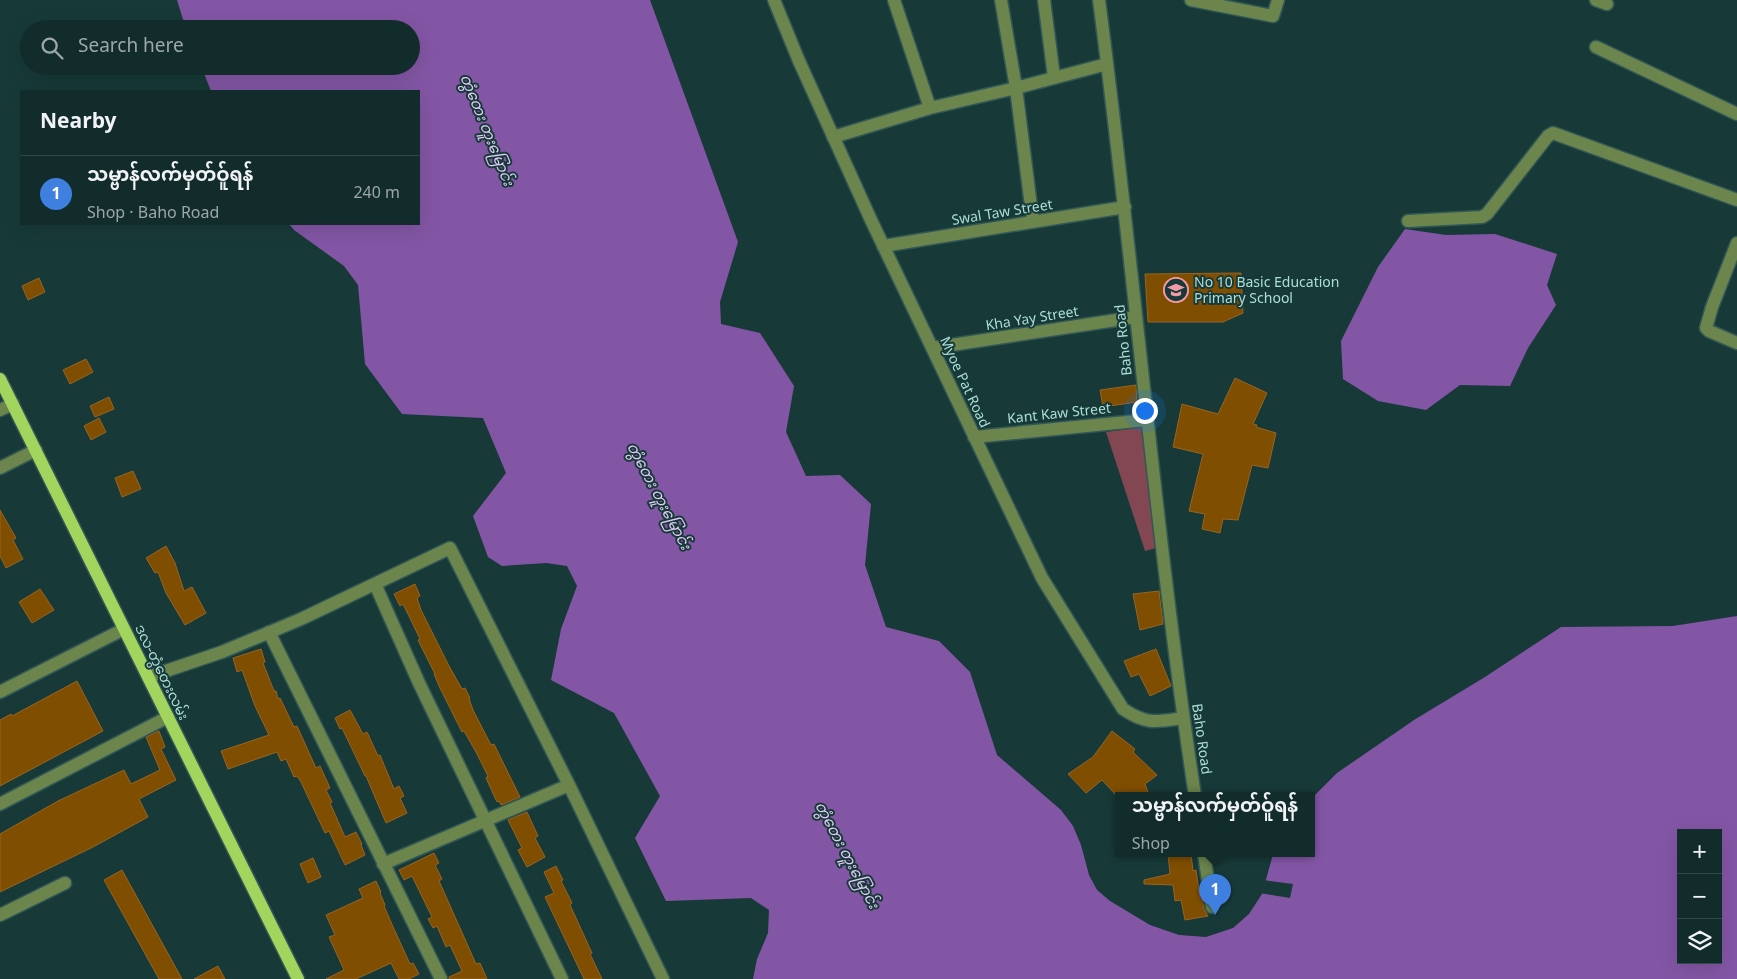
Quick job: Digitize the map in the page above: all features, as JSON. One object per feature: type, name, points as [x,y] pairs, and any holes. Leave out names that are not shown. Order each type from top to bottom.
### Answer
[{"type":"main road","name":"ဒလ-တွံတေးလမ်း","points":[[0,379],[298,979]]},
{"type":"street","name":"Myoe Pat Road","points":[[774,0],[833,137],[883,246],[1042,578],[1123,709],[1137,718],[1153,722],[1183,718]]},
{"type":"street","points":[[894,0],[930,108]]},
{"type":"street","points":[[1001,0],[1016,88],[1033,222]]},
{"type":"street","points":[[1044,0],[1054,77]]},
{"type":"street","name":"Baho Road","points":[[1099,0],[1147,420],[1183,718],[1194,792]]},
{"type":"street","points":[[1191,0],[1273,16],[1278,0]]},
{"type":"street","points":[[1596,47],[1737,114]]},
{"type":"street","points":[[833,137],[930,108],[1107,64]]},
{"type":"street","points":[[1408,221],[1482,218],[1552,133],[1737,200]]},
{"type":"street","name":"Swal Taw Street","points":[[883,246],[1124,207]]},
{"type":"street","points":[[1737,243],[1733,267],[1712,307],[1706,328],[1737,343]]},
{"type":"street","name":"Kha Yay Street","points":[[932,348],[1136,317]]},
{"type":"street","points":[[0,410],[13,404]]},
{"type":"street","name":"Kant Kaw Street","points":[[974,436],[1147,420]]},
{"type":"street","points":[[0,468],[36,450]]},
{"type":"street","points":[[148,677],[222,652],[269,632],[376,584],[450,548],[569,784],[663,979]]},
{"type":"street","points":[[376,584],[419,683],[562,979]]},
{"type":"street","points":[[0,692],[124,629]]},
{"type":"street","points":[[269,632],[441,979]]},
{"type":"street","points":[[0,804],[168,717]]},
{"type":"street","points":[[383,864],[569,784]]},
{"type":"street","points":[[1204,857],[1212,906]]},
{"type":"street","points":[[0,914],[65,883]]},
{"type":"shaded area","points":[[1144,427],[1160,547],[1145,551],[1106,432]]},
{"type":"water","name":"တွံတေး တူးမြောင်း","points":[[177,0],[650,0],[738,242],[720,302],[721,324],[760,333],[794,386],[786,432],[806,476],[840,475],[871,504],[865,565],[886,627],[939,641],[970,672],[997,755],[1061,810],[1073,826],[1081,845],[1089,875],[1097,890],[1110,901],[1150,925],[1179,935],[1206,937],[1233,928],[1249,914],[1262,894],[1272,857],[1315,857],[1315,795],[1337,773],[1414,720],[1485,677],[1561,627],[1673,626],[1737,616],[1737,979],[753,979],[757,959],[768,933],[769,910],[751,898],[666,901],[635,838],[660,796],[614,713],[551,680],[561,629],[577,586],[567,566],[546,563],[502,566],[488,557],[473,516],[506,473],[483,418],[402,414],[365,364],[358,285],[344,266],[290,225],[420,225],[420,90],[211,90],[205,75],[420,75],[420,20],[183,20]]},
{"type":"water","points":[[1405,229],[1446,235],[1495,234],[1557,254],[1547,285],[1556,305],[1528,348],[1510,386],[1460,385],[1426,410],[1378,401],[1343,379],[1341,341],[1378,267]]},
{"type":"pier","points":[[1263,880],[1293,884],[1290,898],[1259,893]]},
{"type":"building","name":"No 10 Basic Education Primary School","points":[[1241,273],[1243,313],[1223,322],[1148,322],[1145,274]]},
{"type":"building","points":[[39,278],[45,292],[28,300],[22,286]]},
{"type":"building","points":[[86,359],[93,372],[70,384],[63,370]]},
{"type":"building","points":[[1235,378],[1267,393],[1253,424],[1257,425],[1256,427],[1276,433],[1268,468],[1252,465],[1238,520],[1223,519],[1220,533],[1202,529],[1205,514],[1189,511],[1203,454],[1173,447],[1182,404],[1218,414]]},
{"type":"building","points":[[1136,385],[1137,402],[1103,407],[1100,390]]},
{"type":"building","points":[[109,397],[114,409],[95,417],[90,406]]},
{"type":"building","points":[[99,418],[106,432],[91,440],[84,426]]},
{"type":"building","points":[[133,471],[141,489],[122,497],[115,478]]},
{"type":"building","points":[[0,510],[16,538],[13,540],[23,559],[6,568],[0,556]]},
{"type":"building","points":[[166,546],[175,563],[184,591],[192,587],[206,613],[185,625],[166,593],[158,572],[155,573],[146,558]]},
{"type":"building","points":[[415,584],[420,596],[417,598],[421,610],[449,666],[462,689],[465,688],[473,710],[491,745],[494,744],[520,797],[501,805],[499,801],[497,802],[486,778],[488,776],[476,752],[464,731],[462,732],[440,688],[409,616],[403,604],[400,606],[394,594]]},
{"type":"building","points":[[40,589],[54,610],[32,623],[19,602]]},
{"type":"building","points":[[1159,591],[1163,624],[1140,630],[1133,594]]},
{"type":"building","points":[[261,649],[265,662],[263,663],[274,691],[276,691],[278,699],[280,698],[294,727],[297,726],[316,768],[320,766],[330,788],[326,790],[345,837],[356,832],[362,844],[365,855],[345,865],[329,831],[325,833],[301,782],[297,776],[294,777],[286,759],[281,761],[277,752],[228,769],[221,751],[269,735],[255,706],[242,670],[237,672],[233,658]]},
{"type":"building","points":[[1156,649],[1171,686],[1150,696],[1139,674],[1131,677],[1124,661]]},
{"type":"building","points":[[77,681],[103,731],[0,786],[0,720],[11,714],[12,716]]},
{"type":"building","points":[[350,710],[363,734],[367,732],[378,756],[380,755],[394,789],[399,786],[404,796],[400,798],[407,813],[386,823],[366,776],[335,718]]},
{"type":"building","points":[[159,731],[165,747],[161,749],[176,780],[139,799],[148,817],[93,847],[0,892],[0,834],[58,801],[124,770],[131,784],[160,770],[146,737]]},
{"type":"building","points":[[1112,731],[1135,749],[1133,752],[1157,775],[1145,784],[1148,792],[1115,792],[1115,794],[1102,780],[1086,793],[1068,774],[1093,757]]},
{"type":"building","points":[[527,812],[538,836],[535,838],[545,857],[527,867],[518,850],[522,848],[508,820]]},
{"type":"building","points":[[434,853],[439,863],[435,865],[442,879],[439,881],[476,964],[480,963],[487,979],[449,979],[449,977],[462,971],[450,945],[446,947],[437,926],[433,928],[428,919],[432,917],[412,876],[404,880],[399,870]]},
{"type":"building","points":[[1168,857],[1191,857],[1193,871],[1196,870],[1200,898],[1202,898],[1204,909],[1208,916],[1185,920],[1181,900],[1175,901],[1173,885],[1144,884],[1144,880],[1170,874]]},
{"type":"building","points":[[313,858],[321,877],[308,883],[300,864]]},
{"type":"building","points":[[556,866],[572,903],[570,905],[602,979],[584,979],[545,897],[554,893],[544,872]]},
{"type":"building","points":[[122,870],[182,979],[159,979],[104,880]]},
{"type":"building","points":[[376,881],[384,906],[410,964],[413,963],[419,974],[409,979],[399,979],[391,963],[356,979],[326,979],[344,970],[329,937],[335,935],[326,915],[363,898],[359,889]]},
{"type":"building","points":[[218,966],[225,979],[194,979]]},
{"type":"place","name":"No 10 Basic Education Primary School","points":[[1176,290]]},
{"type":"place","name":"သမ္ဗာန်လက်မှတ်ဝ်ူရန်","points":[[1215,915]]}]
